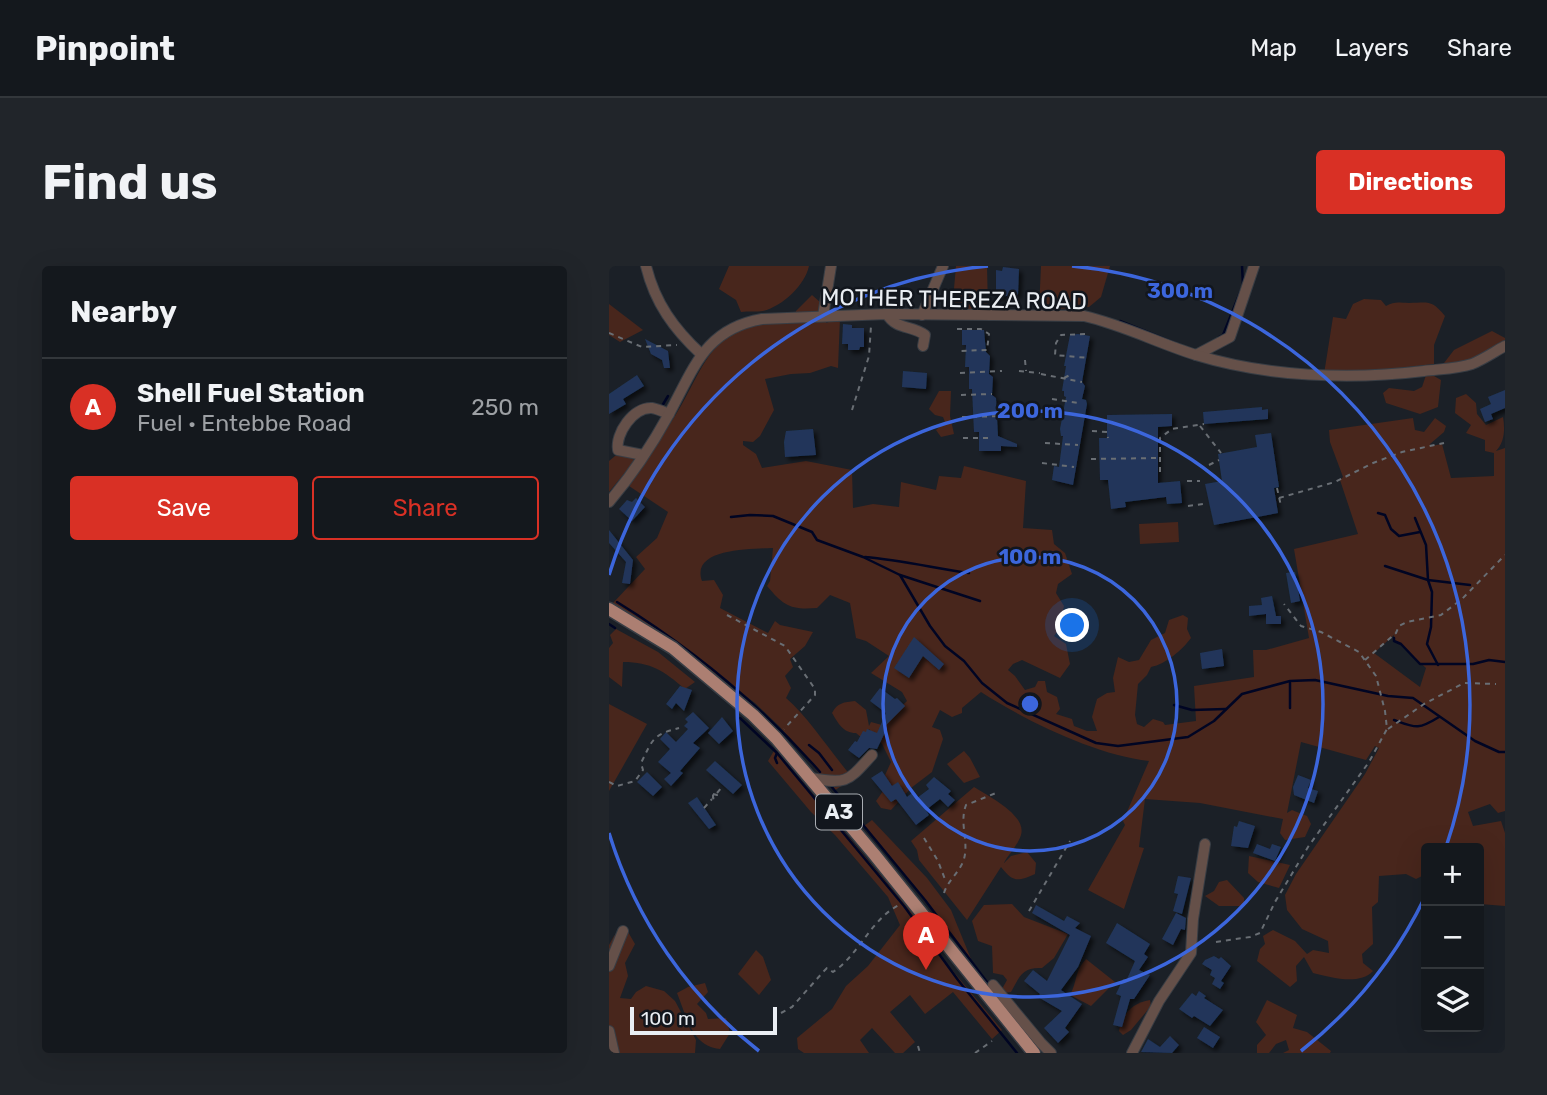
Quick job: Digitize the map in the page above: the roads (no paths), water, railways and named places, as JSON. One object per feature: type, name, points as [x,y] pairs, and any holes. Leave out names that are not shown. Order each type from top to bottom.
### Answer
[{"type":"main road","name":"A3","points":[[609,608],[673,648],[754,715],[811,778],[1034,1053]]},
{"type":"street","points":[[646,266],[660,304],[670,322],[701,354]]},
{"type":"street","points":[[823,316],[831,266]]},
{"type":"street","points":[[922,315],[943,266]]},
{"type":"street","points":[[1196,355],[1230,337],[1254,266]]},
{"type":"street","name":"MOTHER THEREZA ROAD","points":[[609,502],[626,482],[669,414],[701,354],[716,340],[744,322],[871,314],[1084,316],[1106,321],[1196,355],[1243,366],[1359,376],[1463,366],[1505,346]]},
{"type":"street","points":[[887,314],[898,326],[921,331],[925,335],[923,346]]},
{"type":"street","points":[[643,455],[618,450],[618,438],[626,424],[643,410],[653,408],[669,414]]},
{"type":"street","points":[[811,778],[842,782],[849,779],[872,755]]},
{"type":"street","points":[[1132,1053],[1159,1001],[1191,953],[1193,919],[1205,844]]},
{"type":"street","points":[[609,966],[622,931]]},
{"type":"street","points":[[993,985],[1051,1053]]},
{"type":"street","points":[[609,1031],[614,1053]]},
{"type":"waterway","points":[[1219,337],[1223,335],[1243,285],[1242,266]]},
{"type":"waterway","points":[[1120,321],[1175,343]]},
{"type":"waterway","points":[[662,406],[668,396]]},
{"type":"waterway","points":[[1378,513],[1385,515],[1391,529],[1399,536],[1420,532]]},
{"type":"waterway","points":[[731,517],[773,516],[812,532],[817,540],[863,557],[900,575],[980,601]]},
{"type":"waterway","points":[[1415,518],[1426,545],[1428,580],[1432,592],[1431,627],[1427,644],[1438,665]]},
{"type":"waterway","points":[[865,557],[969,573]]},
{"type":"waterway","points":[[1385,566],[1428,580],[1470,585]]},
{"type":"waterway","points":[[900,575],[945,646],[964,661],[982,683],[1007,703],[1096,743],[1118,746],[1188,737],[1214,721],[1242,694],[1290,681],[1315,680],[1388,696],[1413,698],[1475,741],[1505,752]]},
{"type":"waterway","points":[[617,602],[672,639],[725,680],[774,724],[820,772]]},
{"type":"waterway","points":[[609,624],[615,628]]},
{"type":"waterway","points":[[1394,638],[1394,641],[1401,644],[1420,664],[1473,664],[1489,660],[1505,662]]},
{"type":"waterway","points":[[1290,683],[1290,708]]},
{"type":"waterway","points":[[1174,705],[1192,710],[1226,709]]},
{"type":"waterway","points":[[1394,720],[1417,726],[1439,717]]},
{"type":"waterway","points":[[740,718],[777,753],[777,763]]},
{"type":"waterway","points":[[809,745],[832,770]]},
{"type":"waterway","points":[[777,753],[904,906],[958,980],[1017,1053]]},
{"type":"waterway","points":[[831,786],[925,900],[990,986]]},
{"type":"place","name":"Shell Fuel Station","points":[[926,970]]}]
